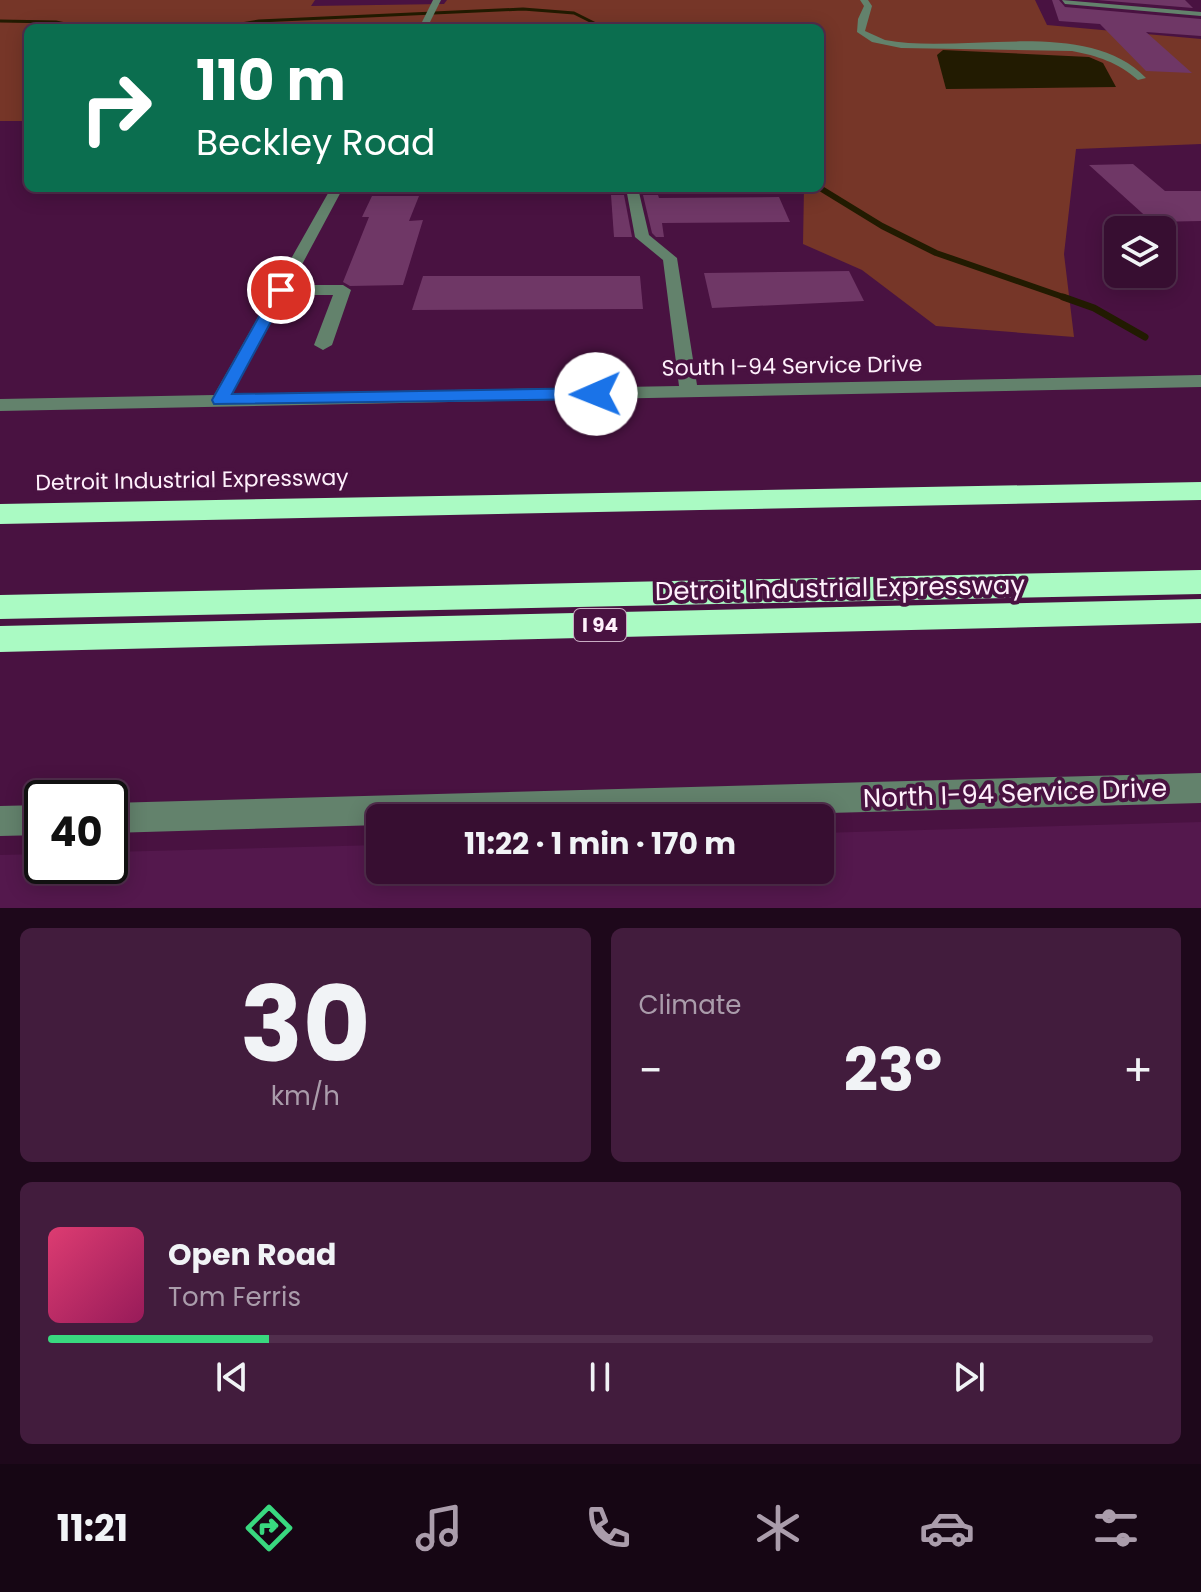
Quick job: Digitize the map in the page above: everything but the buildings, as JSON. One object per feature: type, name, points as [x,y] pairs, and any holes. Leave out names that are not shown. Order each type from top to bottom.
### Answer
[{"type":"highway","name":"Detroit Industrial Expressway","points":[[0,514],[1201,491]]},
{"type":"highway","name":"I 94","points":[[0,607],[1201,582]]},
{"type":"highway","name":"Detroit Industrial Expressway","points":[[0,639],[1201,611]]},
{"type":"street","points":[[425,24],[437,0]]},
{"type":"street","points":[[864,0],[868,6],[860,27],[873,39],[903,45],[1091,52],[1122,62],[1141,78]]},
{"type":"street","points":[[1067,12],[1065,1],[1201,14]]},
{"type":"street","points":[[220,400],[335,192]]},
{"type":"street","points":[[633,192],[642,237],[670,258],[679,319],[678,333],[689,392]]},
{"type":"street","points":[[281,290],[343,290],[323,345]]},
{"type":"street","name":"South I-94 Service Drive","points":[[0,405],[1201,381]]},
{"type":"street","name":"North I-94 Service Drive","points":[[128,818],[1201,788]]},
{"type":"street","points":[[0,821],[24,820]]},
{"type":"shaded area","points":[[0,0],[315,0],[311,6],[444,4],[447,0],[1035,0],[1047,25],[1201,39],[1201,144],[1076,149],[1064,254],[1074,337],[936,326],[862,270],[803,244],[804,192],[824,192],[824,24],[24,24],[24,121],[0,121]]},
{"type":"shaded area","points":[[943,50],[1089,57],[1103,63],[1116,87],[946,89],[937,55]]},
{"type":"shaded area","points":[[1201,822],[1201,908],[0,908],[0,855],[24,854],[24,884],[128,884],[128,852],[366,845],[366,884],[834,884],[834,833]]},
{"type":"waterway","points":[[241,24],[523,9],[574,13],[596,24]]},
{"type":"waterway","points":[[0,21],[65,24]]},
{"type":"waterway","points":[[824,190],[882,226],[936,253],[1069,299]]},
{"type":"waterway","points":[[1063,297],[1094,308],[1145,337]]},
{"type":"route","points":[[281,290],[220,400],[596,394]]}]
